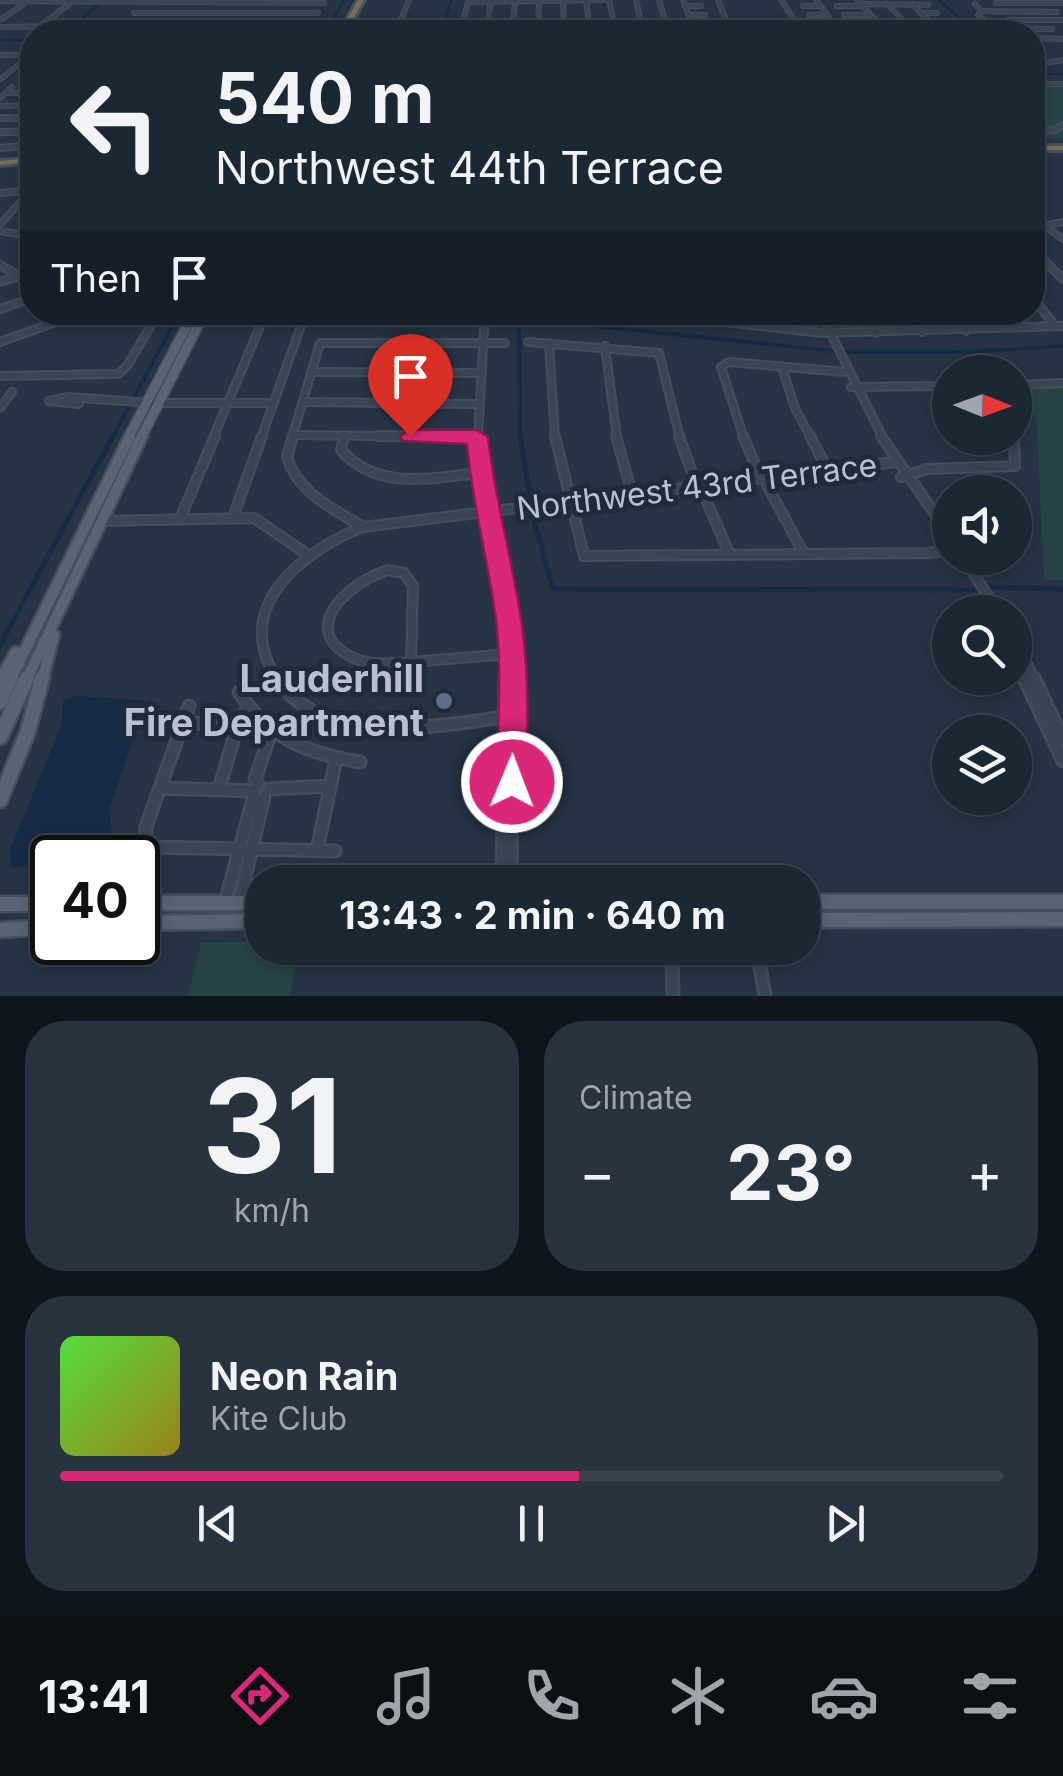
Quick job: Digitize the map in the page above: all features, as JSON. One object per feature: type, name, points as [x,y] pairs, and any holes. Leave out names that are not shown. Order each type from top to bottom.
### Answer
[{"type":"main road","points":[[0,737],[188,325]]},
{"type":"main road","points":[[0,702],[94,505],[197,325]]},
{"type":"main road","points":[[94,505],[99,521]]},
{"type":"main road","points":[[0,680],[45,604]]},
{"type":"main road","points":[[0,800],[28,731],[63,606]]},
{"type":"main road","points":[[820,902],[1063,902]]},
{"type":"main road","points":[[832,920],[837,910],[852,902]]},
{"type":"main road","points":[[160,904],[245,903]]},
{"type":"main road","points":[[0,904],[30,904]]},
{"type":"main road","points":[[820,910],[832,920]]},
{"type":"main road","points":[[820,920],[1063,919]]},
{"type":"main road","points":[[160,923],[245,921]]},
{"type":"main road","points":[[0,930],[30,928]]},
{"type":"street","points":[[0,23],[28,0]]},
{"type":"street","points":[[48,20],[75,0]]},
{"type":"street","points":[[468,2],[608,0]]},
{"type":"street","points":[[816,0],[831,20]]},
{"type":"street","points":[[0,1],[325,2]]},
{"type":"street","points":[[144,2],[134,13],[318,12]]},
{"type":"street","points":[[213,20],[234,2]]},
{"type":"street","points":[[313,20],[325,2]]},
{"type":"street","points":[[996,3],[1063,2]]},
{"type":"street","points":[[684,3],[701,6]]},
{"type":"street","points":[[684,3],[691,20]]},
{"type":"street","points":[[862,4],[876,20]]},
{"type":"street","points":[[888,4],[903,20]]},
{"type":"street","points":[[912,4],[928,20]]},
{"type":"street","points":[[975,4],[982,11],[1057,12]]},
{"type":"street","points":[[1046,4],[1063,18]]},
{"type":"street","points":[[837,6],[928,5]]},
{"type":"street","points":[[803,6],[820,6]]},
{"type":"street","points":[[982,11],[978,15],[984,20]]},
{"type":"street","points":[[921,14],[937,14]]},
{"type":"street","points":[[689,15],[705,15]]},
{"type":"street","points":[[809,15],[827,15]]},
{"type":"street","points":[[844,15],[872,15]]},
{"type":"street","points":[[1008,20],[1063,18]]},
{"type":"street","points":[[1045,64],[1063,61]]},
{"type":"street","points":[[0,80],[20,64]]},
{"type":"street","points":[[3,96],[12,88]]},
{"type":"street","points":[[0,228],[20,204]]},
{"type":"street","points":[[1046,227],[1063,222]]},
{"type":"street","points":[[1046,227],[1063,239]]},
{"type":"street","points":[[1045,262],[1063,279]]},
{"type":"street","points":[[0,265],[19,276]]},
{"type":"street","points":[[0,282],[19,276]]},
{"type":"street","points":[[0,342],[48,325]]},
{"type":"street","points":[[0,376],[118,374],[151,325]]},
{"type":"street","points":[[180,519],[261,325]]},
{"type":"street","points":[[233,516],[301,325]]},
{"type":"street","points":[[484,325],[477,437],[486,512],[506,602],[511,865]]},
{"type":"street","points":[[749,325],[828,332],[1059,326]]},
{"type":"street","points":[[825,325],[865,424],[932,517]]},
{"type":"street","points":[[872,325],[876,332]]},
{"type":"street","points":[[918,325],[922,332]]},
{"type":"street","points":[[963,325],[966,331]]},
{"type":"street","points":[[528,342],[605,346],[659,354],[676,426],[730,555]]},
{"type":"street","points":[[363,527],[298,483],[289,472],[286,457],[320,343],[505,343]]},
{"type":"street","points":[[549,343],[550,422],[566,502],[584,556],[932,552]]},
{"type":"street","points":[[605,346],[613,423],[632,494]]},
{"type":"street","points":[[804,554],[764,481],[733,411],[721,366],[724,363],[844,372]]},
{"type":"street","points":[[782,368],[795,408],[828,470]]},
{"type":"street","points":[[313,372],[480,373]]},
{"type":"street","points":[[1032,385],[1063,383]]},
{"type":"street","points":[[851,386],[932,386]]},
{"type":"street","points":[[0,408],[12,392]]},
{"type":"street","points":[[54,402],[274,403]]},
{"type":"street","points":[[303,402],[477,404]]},
{"type":"street","points":[[292,435],[477,437]]},
{"type":"street","points":[[344,436],[341,450],[346,459],[379,476],[404,479],[479,472]]},
{"type":"street","points":[[902,476],[927,469],[1015,466],[1015,455]]},
{"type":"street","name":"Northwest 43rd Terrace","points":[[508,717],[376,726],[323,718],[288,697],[276,682],[261,640],[271,597],[307,554],[363,527],[632,494],[700,490],[892,463]]},
{"type":"street","points":[[99,521],[254,518],[307,554]]},
{"type":"street","points":[[411,662],[413,586],[409,576],[400,570],[388,570],[363,576],[348,586],[330,614],[329,627],[335,644],[356,659],[411,662],[509,654]]},
{"type":"street","points":[[1032,674],[1063,739]]},
{"type":"street","points":[[239,692],[247,709],[271,732],[297,747],[360,762]]},
{"type":"street","points":[[1032,695],[1062,757]]},
{"type":"street","points":[[189,706],[145,843],[152,847],[334,850]]},
{"type":"street","points":[[219,789],[238,724],[247,709]]},
{"type":"street","points":[[503,865],[508,717]]},
{"type":"street","points":[[183,723],[238,724]]},
{"type":"street","points":[[232,903],[260,791],[256,776],[271,732]]},
{"type":"street","points":[[317,850],[336,759]]},
{"type":"street","points":[[160,788],[260,791],[330,786]]},
{"type":"street","points":[[674,965],[680,996]]},
{"type":"street","points":[[760,965],[765,996]]},
{"type":"street","points":[[673,996],[675,978]]},
{"type":"green space","points":[[1045,86],[1063,86],[1063,138],[1045,138]]},
{"type":"green space","points":[[1063,386],[1063,580],[1044,580],[1032,388]]},
{"type":"green space","points":[[245,942],[245,965],[296,965],[290,996],[188,996],[201,943]]},
{"type":"water","points":[[75,696],[143,700],[145,705],[109,810],[112,835],[30,835],[30,867],[11,867],[10,850],[62,723],[63,701]]},
{"type":"waterway","points":[[333,20],[344,0]]},
{"type":"waterway","points":[[344,20],[355,0]]},
{"type":"waterway","points":[[445,20],[451,0]]},
{"type":"waterway","points":[[939,0],[962,20]]},
{"type":"waterway","points":[[80,20],[103,1]]},
{"type":"waterway","points":[[0,40],[20,40]]},
{"type":"waterway","points":[[0,84],[20,68]]},
{"type":"waterway","points":[[1045,74],[1063,74]]},
{"type":"waterway","points":[[0,159],[20,157]]},
{"type":"waterway","points":[[112,438],[173,325]]},
{"type":"waterway","points":[[519,325],[520,438]]},
{"type":"waterway","points":[[586,325],[843,352],[967,352],[1063,346]]},
{"type":"waterway","points":[[0,645],[113,436]]},
{"type":"waterway","points":[[520,436],[534,520],[553,589],[973,590]]},
{"type":"waterway","points":[[990,587],[1063,589]]},
{"type":"place","name":"Lauderhill Fire Department","points":[[444,701]]},
{"type":"route","points":[[410,436],[477,437],[482,492],[508,619],[514,682],[512,782]]}]
